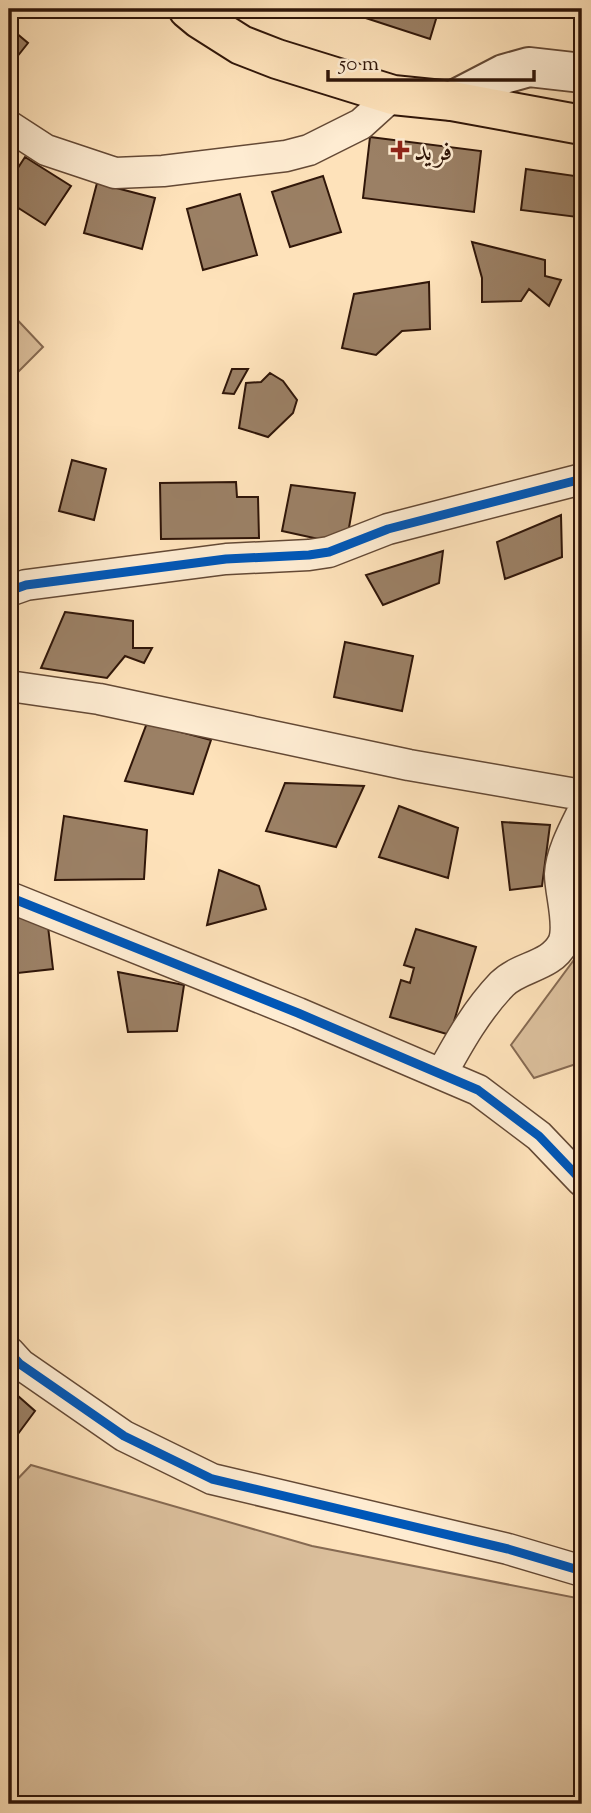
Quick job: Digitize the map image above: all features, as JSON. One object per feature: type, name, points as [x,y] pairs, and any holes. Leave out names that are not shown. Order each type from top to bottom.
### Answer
[{"type":"highway","points":[[188,9],[241,45],[277,59],[393,94],[452,100],[582,125]]},
{"type":"street","points":[[452,100],[504,74],[529,67],[582,74]]},
{"type":"street","points":[[9,126],[46,150],[115,173],[163,172],[286,156],[309,150],[361,124],[393,94]]},
{"type":"street","points":[[9,591],[26,585],[226,559],[329,552],[388,529],[582,479]]},
{"type":"street","points":[[9,686],[99,699],[409,765],[582,795]]},
{"type":"street","points":[[442,1073],[464,1033],[503,983],[524,969],[549,960],[565,940],[560,873],[568,845],[582,813]]},
{"type":"street","points":[[9,897],[478,1090],[539,1136],[582,1181]]},
{"type":"street","points":[[9,1352],[20,1364],[124,1437],[212,1479],[496,1545],[582,1571]]},
{"type":"shaded area","points":[[9,311],[43,347],[9,381]]},
{"type":"shaded area","points":[[582,949],[582,1062],[534,1078],[511,1045]]},
{"type":"shaded area","points":[[31,1465],[312,1546],[582,1599],[582,1804],[9,1804],[9,1488]]},
{"type":"building","points":[[338,9],[439,9],[430,39]]},
{"type":"building","points":[[9,27],[28,43],[9,67]]},
{"type":"building","points":[[370,137],[481,151],[474,212],[363,198]]},
{"type":"building","points":[[25,157],[71,186],[45,225],[9,202],[9,175],[12,177]]},
{"type":"building","points":[[526,169],[582,177],[577,217],[521,210]]},
{"type":"building","points":[[323,176],[341,232],[290,247],[272,192]]},
{"type":"building","points":[[97,183],[155,198],[142,249],[84,233]]},
{"type":"building","points":[[240,194],[257,255],[203,270],[187,209]]},
{"type":"building","points":[[472,242],[545,260],[545,276],[561,280],[549,306],[529,289],[521,301],[482,302],[482,278]]},
{"type":"building","points":[[429,282],[430,329],[402,331],[376,355],[342,348],[354,294]]},
{"type":"building","points":[[232,369],[248,369],[234,394],[223,393]]},
{"type":"building","points":[[270,373],[283,381],[297,400],[293,413],[268,437],[239,428],[246,383],[261,382]]},
{"type":"building","points":[[72,460],[106,469],[94,520],[59,511]]},
{"type":"building","points":[[236,482],[237,497],[258,497],[259,538],[161,539],[160,483]]},
{"type":"building","points":[[291,485],[355,493],[346,545],[282,531]]},
{"type":"building","points":[[561,515],[562,557],[505,579],[497,542]]},
{"type":"building","points":[[443,551],[439,583],[383,605],[366,575]]},
{"type":"building","points":[[65,612],[133,621],[133,648],[152,648],[144,663],[125,656],[107,678],[41,668]]},
{"type":"building","points":[[345,642],[413,656],[402,711],[334,697]]},
{"type":"building","points":[[147,723],[211,740],[193,794],[125,781]]},
{"type":"building","points":[[285,783],[364,786],[336,847],[266,831]]},
{"type":"building","points":[[399,806],[458,828],[448,878],[379,857]]},
{"type":"building","points":[[64,816],[147,830],[144,879],[55,880]]},
{"type":"building","points":[[502,822],[550,825],[542,886],[510,890]]},
{"type":"building","points":[[219,870],[259,886],[266,909],[207,925]]},
{"type":"building","points":[[27,912],[47,918],[53,969],[9,974],[9,914]]},
{"type":"building","points":[[416,929],[476,947],[450,1035],[390,1017],[401,980],[410,983],[414,968],[404,965]]},
{"type":"building","points":[[118,972],[184,985],[177,1031],[128,1032]]},
{"type":"building","points":[[9,1388],[35,1411],[9,1446]]},
{"type":"cycle path","points":[[9,591],[26,585],[226,559],[329,552],[388,529],[582,479]]},
{"type":"cycle path","points":[[9,897],[298,1013],[478,1090],[539,1136],[582,1181]]},
{"type":"cycle path","points":[[9,1352],[20,1364],[124,1436],[212,1479],[508,1549],[582,1571]]},
{"type":"place","name":"فريد","points":[[400,150]]}]
